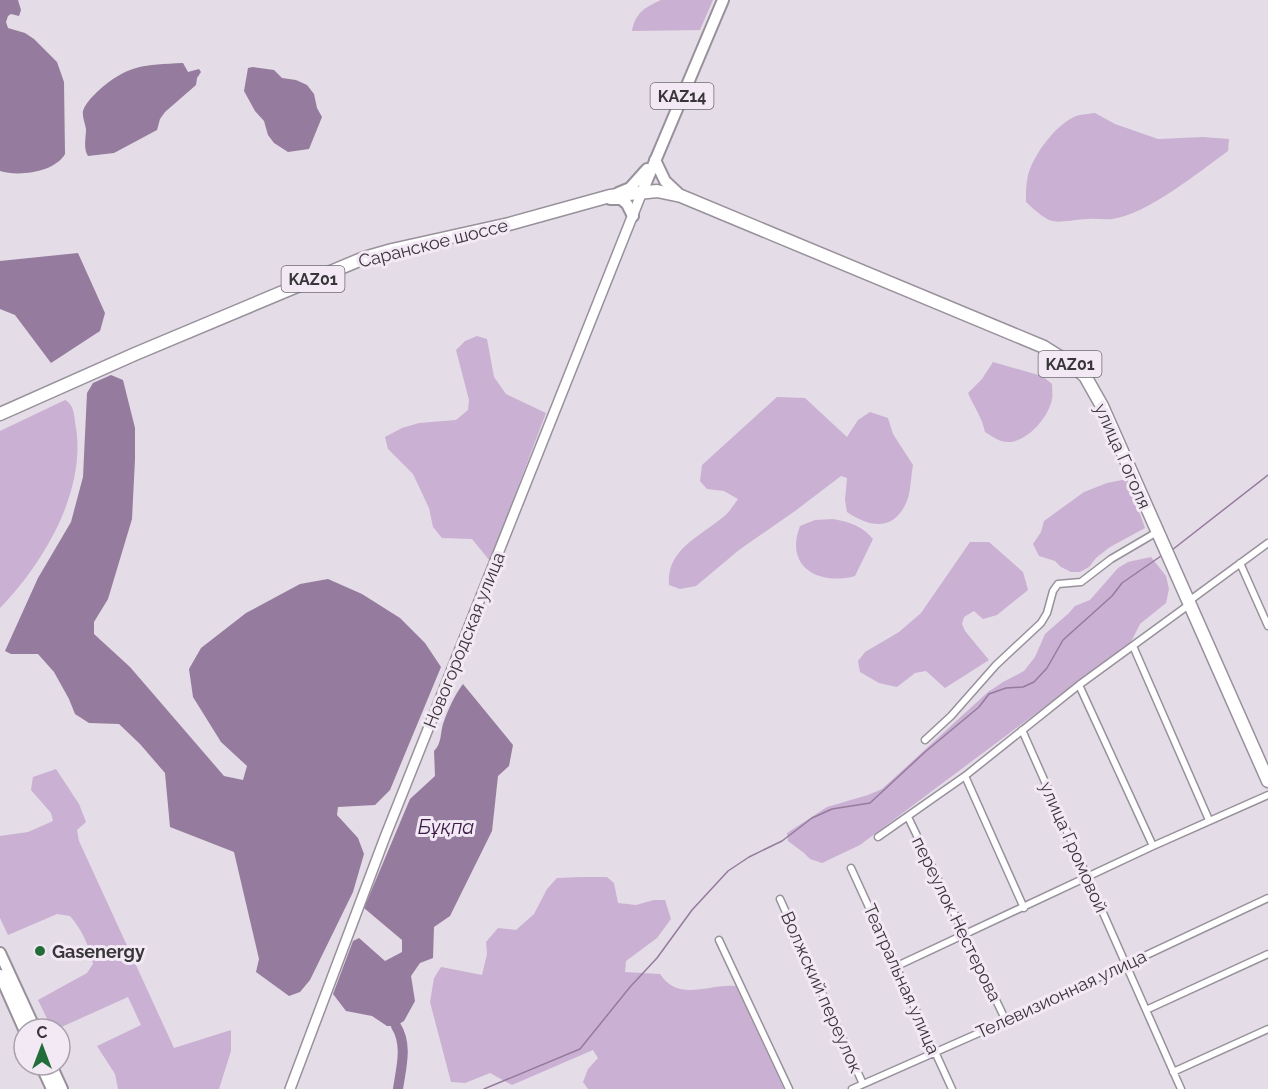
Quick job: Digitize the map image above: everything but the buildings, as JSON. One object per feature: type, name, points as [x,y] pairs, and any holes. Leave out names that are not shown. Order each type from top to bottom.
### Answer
[{"type":"highway","name":"улица Гоголя","points":[[642,192],[657,191],[681,196],[1044,347],[1085,376],[1102,406],[1268,781]]},
{"type":"highway","name":"Саранское шоссе","points":[[0,414],[149,348],[364,258],[411,245],[509,224],[604,198],[642,192]]},
{"type":"main road","name":"KAZ14","points":[[642,192],[723,0]]},
{"type":"main road","points":[[604,198],[630,188],[655,160],[665,181],[681,196]]},
{"type":"main road","points":[[604,198],[621,199],[627,204],[633,216]]},
{"type":"main road","points":[[0,953],[29,1017]]},
{"type":"main road","points":[[0,975],[19,1017]]},
{"type":"street","name":"Новогородская улица","points":[[290,1089],[390,826],[642,192]]},
{"type":"street","points":[[925,740],[951,716],[996,665],[1041,623],[1058,584],[1081,582],[1110,559],[1157,532]]},
{"type":"street","points":[[878,837],[965,776],[1078,685],[1268,543]]},
{"type":"street","points":[[1240,563],[1268,626]]},
{"type":"street","points":[[1133,646],[1209,820]]},
{"type":"street","points":[[1078,685],[1153,846]]},
{"type":"street","name":"улица Громовой","points":[[1022,730],[1181,1089]]},
{"type":"street","points":[[965,776],[1024,908]]},
{"type":"street","points":[[897,966],[1209,820],[1268,795]]},
{"type":"street","name":"переулок Нестерова","points":[[908,817],[1006,1021]]},
{"type":"street","name":"Театральная улица","points":[[851,868],[952,1089]]},
{"type":"street","name":"Телевизионная улица","points":[[852,1089],[1006,1021],[1268,898]]},
{"type":"street","name":"Волжский переулок","points":[[780,899],[863,1084]]},
{"type":"street","points":[[718,940],[789,1089]]},
{"type":"street","points":[[1146,1010],[1268,954]]},
{"type":"street","points":[[1173,1072],[1268,1029]]},
{"type":"shaded area","points":[[661,0],[713,0],[700,30],[632,31],[642,11]]},
{"type":"shaded area","points":[[1095,113],[1115,124],[1158,139],[1203,137],[1229,139],[1228,151],[1188,181],[1126,216],[1060,222],[1049,220],[1026,202],[1027,181],[1033,162],[1059,127],[1074,117]]},
{"type":"shaded area","points":[[477,336],[487,339],[494,377],[506,394],[546,413],[490,561],[472,539],[442,538],[433,527],[429,508],[413,474],[388,449],[385,437],[402,428],[419,423],[456,420],[468,410],[469,400],[456,350],[465,341]]},
{"type":"shaded area","points":[[993,362],[1042,376],[1052,384],[1052,399],[1043,419],[1032,432],[1011,442],[1000,441],[985,432],[968,393],[982,379]]},
{"type":"shaded area","points":[[777,397],[805,398],[847,437],[858,420],[870,412],[888,418],[893,434],[913,465],[909,494],[903,509],[890,521],[882,524],[865,522],[856,518],[847,512],[845,500],[847,478],[841,476],[739,550],[696,586],[680,589],[669,585],[669,573],[678,553],[724,516],[738,499],[724,491],[707,489],[700,481],[702,465]]},
{"type":"shaded area","points":[[65,400],[74,412],[77,452],[68,501],[46,549],[0,608],[0,431]]},
{"type":"shaded area","points":[[1127,479],[1145,528],[1110,547],[1089,567],[1080,572],[1071,572],[1055,561],[1039,556],[1033,544],[1041,532],[1044,521],[1084,492],[1107,483]]},
{"type":"shaded area","points":[[833,519],[855,525],[873,539],[855,576],[829,578],[818,575],[808,570],[797,553],[796,540],[800,526],[815,520]]},
{"type":"shaded area","points":[[970,542],[989,542],[1023,572],[1028,590],[997,615],[983,619],[974,611],[964,617],[962,624],[965,631],[989,660],[945,688],[926,671],[915,673],[897,687],[879,683],[860,672],[858,661],[865,652],[899,632],[921,613]]},
{"type":"shaded area","points":[[1151,557],[1166,576],[1169,589],[1166,603],[1140,624],[1131,642],[860,845],[822,863],[810,859],[788,841],[787,833],[827,807],[882,789],[988,692],[1024,671],[1035,657],[1045,634],[1075,606],[1090,600],[1118,568],[1128,562]]},
{"type":"shaded area","points":[[56,769],[79,804],[86,822],[77,830],[79,841],[174,1048],[231,1030],[231,1051],[219,1089],[118,1089],[115,1074],[97,1046],[141,1025],[128,997],[72,1022],[72,1017],[46,1017],[38,1000],[87,973],[93,964],[87,944],[70,916],[57,914],[8,935],[0,918],[0,836],[28,832],[53,821],[51,813],[31,790],[33,777]]},
{"type":"shaded area","points":[[607,877],[614,883],[618,903],[636,905],[654,900],[665,900],[671,919],[657,938],[626,961],[625,972],[660,974],[668,983],[685,990],[736,986],[784,1089],[588,1089],[583,1082],[588,1069],[598,1058],[593,1050],[512,1085],[490,1073],[465,1083],[451,1082],[430,1002],[434,978],[441,967],[482,975],[487,954],[486,942],[498,928],[516,930],[534,914],[547,889],[557,878]]},
{"type":"water","points":[[0,0],[18,0],[21,10],[19,16],[11,14],[8,16],[6,22],[8,28],[25,33],[34,39],[57,62],[64,82],[65,154],[53,165],[36,172],[0,171]]},
{"type":"water","points":[[183,63],[188,72],[199,69],[201,72],[196,85],[165,112],[157,130],[114,153],[88,156],[85,146],[86,129],[83,111],[97,92],[128,71],[157,64]]},
{"type":"water","points":[[248,68],[274,70],[282,78],[296,80],[307,85],[314,94],[322,117],[309,149],[288,152],[274,143],[268,135],[264,121],[255,111],[244,91]]},
{"type":"water","points":[[78,253],[105,313],[100,331],[51,363],[15,315],[0,309],[0,261]]},
{"type":"water","points":[[111,375],[123,380],[135,428],[132,519],[108,599],[94,622],[94,634],[130,667],[224,776],[243,780],[247,766],[221,742],[193,697],[189,669],[201,648],[246,613],[300,584],[328,579],[362,594],[400,618],[425,643],[441,667],[390,790],[375,805],[338,807],[337,815],[358,838],[364,854],[353,892],[310,980],[300,992],[289,996],[256,972],[259,959],[234,852],[170,827],[165,773],[140,744],[119,724],[89,723],[75,714],[54,672],[38,654],[11,654],[5,651],[38,578],[71,522],[83,477],[87,393],[93,383]]},
{"type":"water","name":"Бұқпа","points":[[463,684],[513,745],[509,766],[498,776],[492,831],[450,916],[434,927],[433,958],[420,963],[411,976],[415,1001],[404,1021],[396,1026],[387,1026],[372,1016],[346,1011],[333,994],[353,941],[359,938],[385,961],[402,952],[402,940],[364,908],[410,799],[435,776],[434,751],[440,742],[449,708]]},
{"type":"waterway","points":[[1172,550],[1268,475]]},
{"type":"waterway","points":[[484,1089],[580,1049],[630,987],[657,958],[692,910],[728,871],[749,857],[782,841],[812,818],[832,809],[870,803],[925,752],[979,707],[989,694],[1006,688],[1023,687],[1034,682],[1047,668],[1063,640],[1112,596],[1122,583],[1161,556]]},
{"type":"waterway","name":"Бұқпа","points":[[396,1026],[403,1049],[398,1089]]},
{"type":"place","name":"Gasenergy","points":[[40,951]]}]
